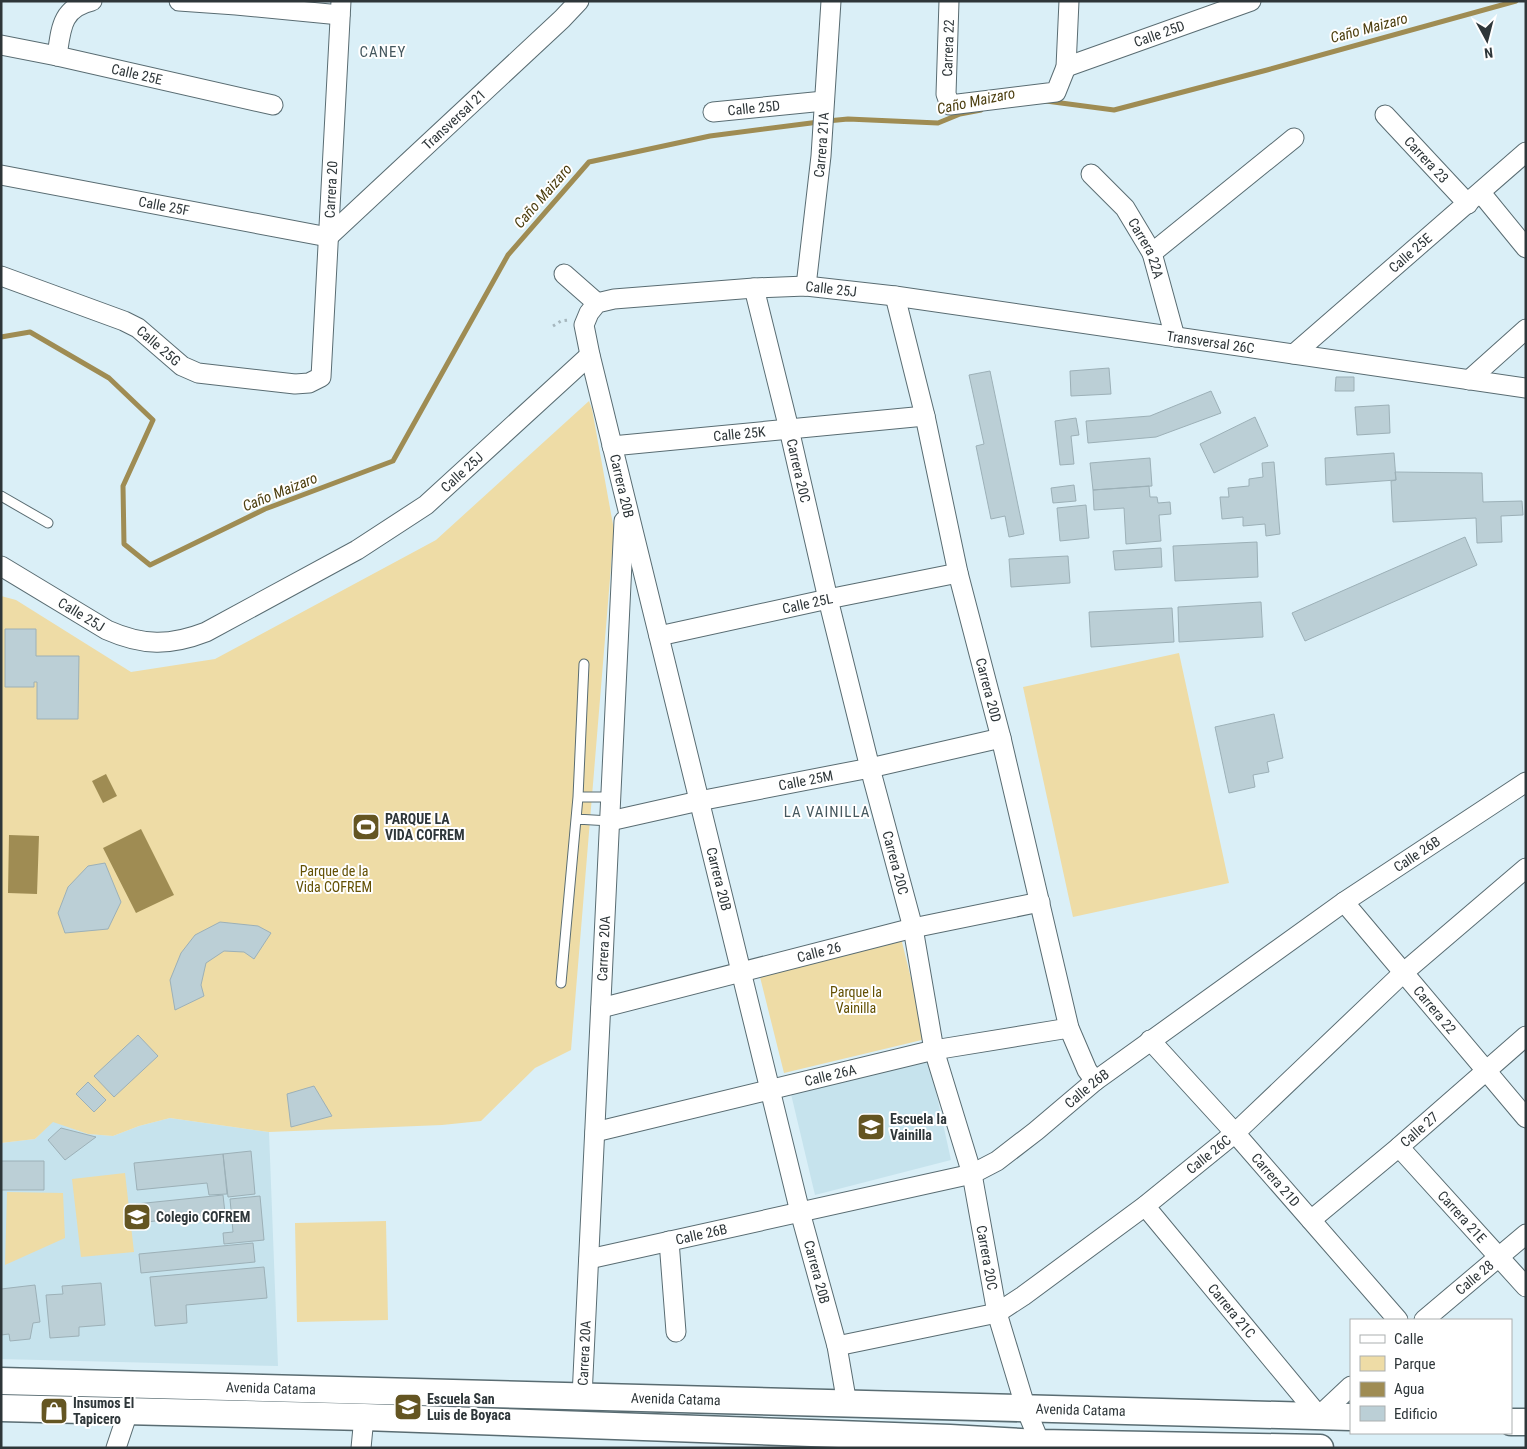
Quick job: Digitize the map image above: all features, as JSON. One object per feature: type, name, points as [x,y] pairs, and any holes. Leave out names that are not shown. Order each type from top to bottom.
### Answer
[{"type":"main road","name":"Avenida Catama","points":[[1,1381],[1350,1417]]},
{"type":"main road","name":"Avenida Catama","points":[[1,1408],[364,1417],[1040,1446],[1320,1448]]},
{"type":"street","points":[[57,56],[61,26],[69,13],[84,3],[92,1]]},
{"type":"street","points":[[180,1],[236,5],[341,8]]},
{"type":"street","name":"Transversal 21","points":[[328,237],[562,20],[579,1]]},
{"type":"street","name":"Carrera 21A","points":[[806,286],[821,156],[831,1]]},
{"type":"street","name":"Carrera 22","points":[[949,1],[946,94],[950,105],[1056,92],[1066,67]]},
{"type":"street","points":[[1066,67],[1069,1]]},
{"type":"street","name":"Calle 25D","points":[[1066,67],[1251,1]]},
{"type":"street","name":"Carrera 20","points":[[320,377],[341,8]]},
{"type":"street","name":"Calle 25E","points":[[1,45],[273,105]]},
{"type":"street","name":"Calle 25D","points":[[713,112],[824,107]]},
{"type":"street","name":"Carrera 23","points":[[1385,115],[1526,248]]},
{"type":"street","points":[[1152,253],[1294,138]]},
{"type":"street","name":"Calle 25E","points":[[1294,354],[1526,152]]},
{"type":"street","name":"Carrera 22A","points":[[1091,174],[1125,208],[1152,253],[1175,337]]},
{"type":"street","name":"Calle 25F","points":[[1,175],[328,237]]},
{"type":"street","points":[[564,274],[597,303],[589,313],[584,325],[590,355]]},
{"type":"street","name":"Calle 25G","points":[[1,276],[124,321],[138,328],[182,366],[198,373],[294,384],[309,383],[320,377]]},
{"type":"street","name":"Calle 25J","points":[[597,303],[614,299],[754,288],[806,286],[896,296]]},
{"type":"street","name":"Carrera 20C","points":[[754,288],[828,599],[870,768],[913,928],[934,1050],[972,1174],[997,1312],[1026,1409],[1040,1446]]},
{"type":"street","name":"Transversal 26C","points":[[896,296],[1526,388]]},
{"type":"street","name":"Carrera 20D","points":[[896,296],[926,416],[958,573],[1001,738],[1069,1028],[1087,1070],[1095,1081]]},
{"type":"street","points":[[1469,380],[1526,329]]},
{"type":"street","name":"Calle 25J","points":[[1,566],[120,636],[148,642],[177,641],[191,638],[206,632],[357,550],[426,504],[590,355]]},
{"type":"street","name":"Carrera 20B","points":[[590,355],[800,1212],[837,1346],[847,1404]]},
{"type":"street","name":"Calle 25K","points":[[612,446],[926,416]]},
{"type":"street","name":"Carrera 20A","points":[[582,1397],[625,501]]},
{"type":"street","name":"Calle 25L","points":[[659,636],[958,573]]},
{"type":"street","name":"Calle 25M","points":[[610,821],[699,801],[870,768],[1001,738]]},
{"type":"street","name":"Calle 26B","points":[[589,1260],[972,1174],[997,1160],[1036,1131],[1095,1081],[1150,1040],[1344,902],[1526,782]]},
{"type":"street","name":"Calle 26C","points":[[837,1346],[997,1312],[1023,1296],[1145,1206],[1235,1133],[1404,972],[1526,868]]},
{"type":"street","name":"Calle 26","points":[[601,1008],[913,928],[1040,902]]},
{"type":"street","name":"Carrera 22","points":[[1344,902],[1526,1118]]},
{"type":"street","name":"Calle 26A","points":[[595,1132],[934,1050],[1069,1028]]},
{"type":"street","name":"Calle 27","points":[[1311,1220],[1399,1147],[1526,1036]]},
{"type":"street","name":"Carrera 21D","points":[[1150,1040],[1235,1133],[1397,1319]]},
{"type":"street","name":"Carrera 21E","points":[[1399,1147],[1526,1287]]},
{"type":"street","name":"Carrera 21C","points":[[1145,1206],[1319,1416]]},
{"type":"street","name":"Calle 28","points":[[1425,1319],[1526,1234]]},
{"type":"street","points":[[669,1241],[676,1332]]},
{"type":"street","points":[[1319,1416],[1350,1387]]},
{"type":"street","points":[[116,1448],[128,1412]]},
{"type":"street","points":[[361,1448],[364,1417]]},
{"type":"lane","points":[[1,496],[48,523]]},
{"type":"lane","points":[[561,983],[578,797],[584,664]]},
{"type":"lane","points":[[578,797],[611,797]]},
{"type":"lane","points":[[576,818],[610,821]]},
{"type":"shaded area","name":"Escuela la Vainilla","points":[[929,1060],[951,1160],[815,1195],[791,1094]]},
{"type":"shaded area","name":"Colegio COFREM","points":[[170,1118],[269,1132],[278,1366],[1,1359],[1,1143],[35,1139],[53,1121],[88,1134],[113,1136],[139,1126]]},
{"type":"green space","name":"Parque de la Vida COFREM","points":[[589,401],[614,530],[571,1050],[535,1068],[481,1121],[442,1125],[269,1132],[170,1118],[139,1126],[113,1136],[88,1134],[53,1122],[35,1139],[1,1143],[1,596],[16,600],[131,672],[215,659],[436,540]]},
{"type":"green space","points":[[1179,653],[1229,883],[1073,917],[1023,687]]},
{"type":"green space","name":"Parque la Vainilla","points":[[900,934],[926,1039],[784,1073],[758,969]]},
{"type":"green space","points":[[125,1173],[134,1252],[81,1257],[72,1179]]},
{"type":"green space","points":[[7,1192],[63,1193],[65,1238],[5,1265]]},
{"type":"green space","points":[[386,1221],[388,1320],[297,1322],[295,1223]]},
{"type":"water","points":[[106,774],[117,796],[103,803],[92,781]]},
{"type":"water","points":[[141,829],[174,895],[136,913],[103,848]]},
{"type":"water","points":[[9,835],[39,836],[37,894],[8,893]]},
{"type":"building","points":[[1109,368],[1111,394],[1071,396],[1070,371]]},
{"type":"building","points":[[990,371],[1024,534],[1009,537],[1005,516],[991,519],[976,446],[984,444],[969,375]]},
{"type":"building","points":[[1336,377],[1354,377],[1354,391],[1335,391]]},
{"type":"building","points":[[1211,391],[1221,413],[1156,437],[1088,443],[1086,421],[1150,416]]},
{"type":"building","points":[[1389,405],[1390,433],[1357,435],[1355,407]]},
{"type":"building","points":[[1255,417],[1268,446],[1214,473],[1200,444]]},
{"type":"building","points":[[1076,418],[1079,435],[1071,436],[1074,464],[1060,465],[1055,421]]},
{"type":"building","points":[[1394,453],[1396,480],[1326,485],[1325,458]]},
{"type":"building","points":[[1150,458],[1152,486],[1093,490],[1090,463]]},
{"type":"building","points":[[1274,462],[1280,534],[1266,536],[1265,524],[1243,526],[1243,517],[1222,519],[1220,497],[1229,497],[1228,488],[1249,486],[1249,479],[1263,477],[1262,463]]},
{"type":"building","points":[[1395,472],[1482,473],[1483,502],[1522,501],[1523,515],[1501,516],[1502,542],[1477,543],[1476,518],[1393,522],[1391,481],[1396,480]]},
{"type":"building","points":[[1074,485],[1076,501],[1053,503],[1051,488]]},
{"type":"building","points":[[1149,486],[1150,497],[1157,497],[1158,503],[1170,502],[1171,514],[1159,515],[1161,541],[1126,544],[1124,508],[1094,510],[1093,490]]},
{"type":"building","points":[[1086,505],[1089,538],[1060,541],[1057,508]]},
{"type":"building","points":[[1465,537],[1477,565],[1305,641],[1292,613]]},
{"type":"building","points":[[1257,542],[1258,577],[1175,581],[1173,546]]},
{"type":"building","points":[[1161,548],[1162,567],[1115,570],[1113,551]]},
{"type":"building","points":[[1068,556],[1070,583],[1011,587],[1009,559]]},
{"type":"building","points":[[1261,602],[1263,637],[1179,642],[1178,607]]},
{"type":"building","points":[[1172,608],[1174,642],[1091,647],[1089,612]]},
{"type":"building","points":[[5,629],[36,629],[36,656],[79,656],[78,719],[37,719],[37,682],[34,682],[34,687],[5,687]]},
{"type":"building","points":[[1274,714],[1283,758],[1267,762],[1269,772],[1253,775],[1255,787],[1229,793],[1215,727]]},
{"type":"building","points":[[105,863],[121,902],[108,929],[65,933],[58,913],[68,887],[88,866]]},
{"type":"building","points":[[220,922],[258,926],[271,933],[254,959],[244,952],[224,951],[206,963],[201,985],[204,996],[175,1010],[170,980],[181,953],[195,935]]},
{"type":"building","points":[[138,1035],[158,1056],[114,1097],[94,1076]]},
{"type":"building","points":[[88,1082],[106,1100],[94,1112],[76,1094]]},
{"type":"building","points":[[314,1086],[332,1116],[291,1127],[287,1094]]},
{"type":"building","points":[[61,1128],[96,1137],[65,1160],[48,1140]]},
{"type":"building","points":[[251,1151],[255,1194],[228,1197],[223,1154]]},
{"type":"building","points":[[223,1154],[227,1194],[209,1195],[207,1183],[137,1190],[134,1163]]},
{"type":"building","points":[[1,1161],[44,1161],[44,1190],[1,1190]]},
{"type":"building","points":[[223,1195],[225,1213],[138,1223],[136,1204]]},
{"type":"building","points":[[260,1196],[264,1240],[224,1244],[223,1233],[233,1232],[230,1199]]},
{"type":"building","points":[[253,1243],[255,1262],[141,1273],[139,1254]]},
{"type":"building","points":[[264,1267],[267,1298],[186,1305],[187,1323],[155,1326],[150,1277]]},
{"type":"building","points":[[101,1283],[105,1325],[79,1327],[79,1336],[50,1338],[46,1295],[63,1294],[62,1286]]},
{"type":"building","points":[[35,1285],[40,1322],[33,1323],[30,1339],[10,1341],[9,1334],[1,1335],[1,1289]]},
{"type":"waterway","name":"Caño Maizaro","points":[[1046,101],[1114,110],[1516,1]]},
{"type":"waterway","name":"Caño Maizaro","points":[[827,121],[848,119],[938,123],[960,114],[981,110]]},
{"type":"waterway","name":"Caño Maizaro","points":[[1,337],[30,332],[109,378],[153,420],[123,486],[124,544],[150,565],[265,509],[393,461],[508,255],[589,162],[710,136],[819,122]]},
{"type":"place","name":"PARQUE LA VIDA COFREM","points":[[366,827]]},
{"type":"place","name":"Escuela la Vainilla","points":[[871,1127]]},
{"type":"place","name":"Colegio COFREM","points":[[137,1217]]},
{"type":"place","name":"Escuela San Luis de Boyaca","points":[[408,1407]]},
{"type":"place","name":"Insumos El Tapicero","points":[[54,1411]]},
{"type":"district","name":"CANEY","points":[[383,52]]},
{"type":"district","name":"LA VAINILLA","points":[[827,812]]}]
